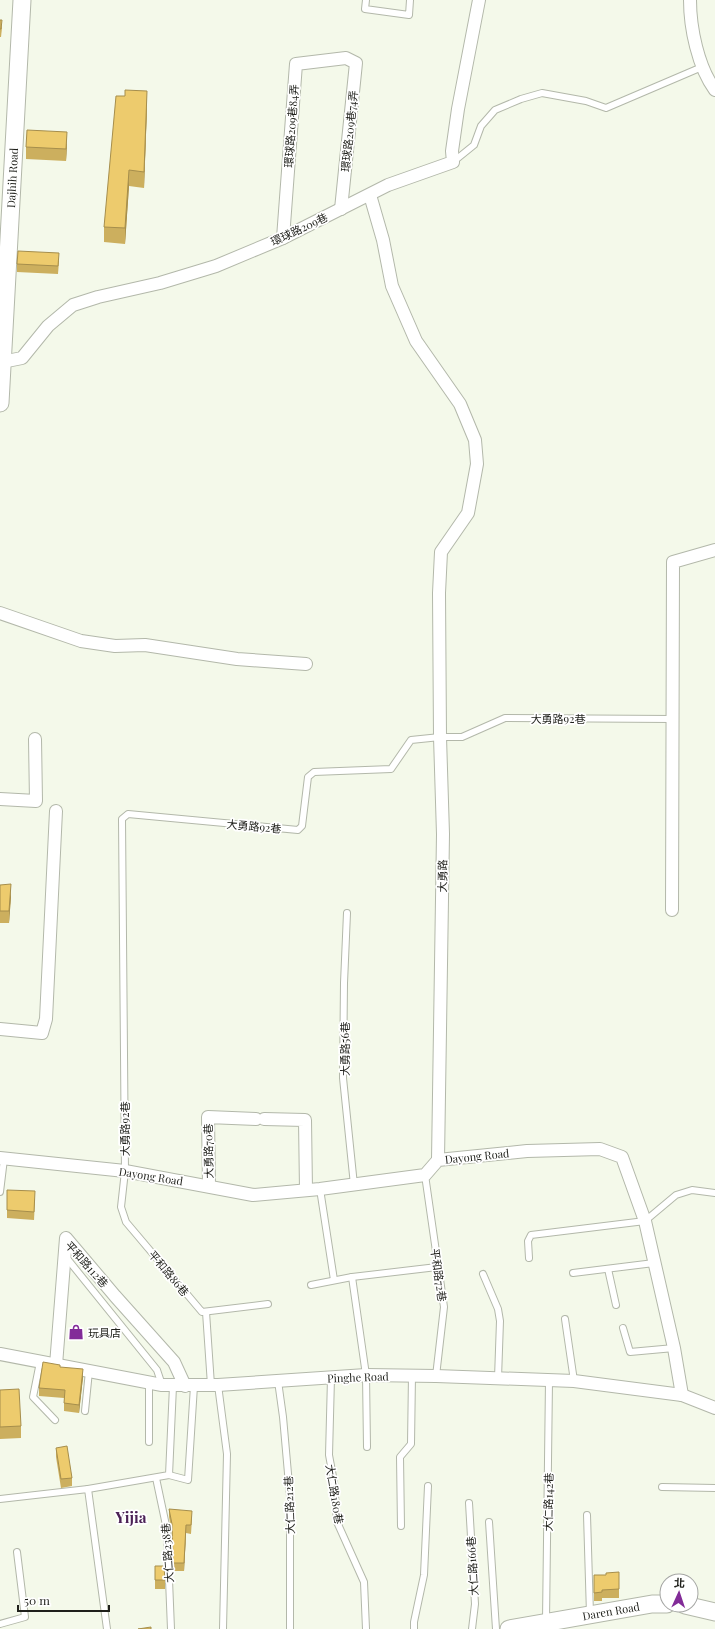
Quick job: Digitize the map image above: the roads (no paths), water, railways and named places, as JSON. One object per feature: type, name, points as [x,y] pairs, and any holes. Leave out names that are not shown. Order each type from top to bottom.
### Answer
[{"type":"street","name":"Dajhih Road","points":[[0,403],[22,0]]},
{"type":"street","points":[[454,162],[452,151],[458,109],[479,0]]},
{"type":"street","points":[[690,0],[690,18],[702,67],[715,90]]},
{"type":"street","name":"環球路209巷74弄","points":[[341,209],[356,63],[346,58]]},
{"type":"street","name":"環球路209巷84弄","points":[[283,238],[296,64],[346,58]]},
{"type":"street","name":"環球路209巷","points":[[2,359],[22,358],[48,326],[73,305],[98,297],[160,283],[216,266],[283,238],[388,185],[454,162]]},
{"type":"street","name":"大勇路","points":[[370,194],[383,240],[392,286],[416,341],[460,404],[475,440],[477,464],[468,513],[441,552],[439,593],[440,737],[443,834],[438,1160]]},
{"type":"street","points":[[672,910],[673,562],[715,550]]},
{"type":"street","points":[[0,613],[81,641],[115,646],[145,645],[237,659],[306,664]]},
{"type":"street","points":[[0,799],[36,801],[35,739]]},
{"type":"street","points":[[0,1029],[42,1033],[46,1019],[56,811]]},
{"type":"street","name":"大勇路70巷","points":[[209,1186],[208,1118],[305,1120],[306,1190]]},
{"type":"street","name":"Dayong Road","points":[[2,1158],[125,1171],[253,1195],[320,1189],[425,1175],[438,1160],[527,1151],[600,1149],[622,1157],[645,1221],[674,1348],[682,1395]]},
{"type":"street","name":"平和路112巷","points":[[56,1365],[66,1238],[174,1362],[178,1386]]},
{"type":"street","name":"Pinghe Road","points":[[0,1354],[149,1383],[178,1386],[366,1375],[498,1378],[574,1381],[682,1395],[714,1407]]},
{"type":"street","name":"Daren Road","points":[[509,1629],[529,1627],[546,1622],[659,1604]]},
{"type":"street","points":[[699,1608],[715,1612]]},
{"type":"lane","points":[[366,0],[365,10],[409,15],[410,0]]},
{"type":"lane","points":[[454,162],[474,145],[481,126],[495,110],[521,99],[542,93],[586,101],[606,108],[702,67]]},
{"type":"lane","name":"大勇路92巷","points":[[125,1171],[122,819],[128,814],[298,830],[302,826],[308,777],[314,772],[391,769],[411,740],[440,737],[462,737],[504,718],[672,719]]},
{"type":"lane","name":"大勇路56巷","points":[[347,913],[344,984],[343,1078],[354,1185]]},
{"type":"lane","points":[[0,1192],[2,1158]]},
{"type":"lane","name":"平和路86巷","points":[[125,1171],[120,1207],[126,1222],[202,1312],[206,1312]]},
{"type":"lane","name":"平和路72巷","points":[[425,1175],[437,1267],[444,1307],[436,1376]]},
{"type":"lane","points":[[320,1189],[334,1280]]},
{"type":"lane","points":[[529,1258],[528,1241],[531,1236],[645,1221],[676,1195],[692,1190],[715,1194]]},
{"type":"lane","points":[[0,1499],[88,1490],[169,1475],[188,1480],[178,1386],[157,1370],[64,1254]]},
{"type":"lane","points":[[573,1273],[654,1263]]},
{"type":"lane","points":[[311,1285],[352,1277],[437,1267]]},
{"type":"lane","points":[[608,1268],[616,1305]]},
{"type":"lane","points":[[483,1274],[498,1309],[500,1321],[498,1378]]},
{"type":"lane","points":[[352,1277],[366,1375],[367,1447]]},
{"type":"lane","points":[[223,1629],[227,1454],[215,1385],[206,1312],[268,1304]]},
{"type":"lane","points":[[565,1319],[574,1381]]},
{"type":"lane","points":[[623,1328],[630,1352],[674,1348]]},
{"type":"lane","points":[[40,1362],[33,1397],[55,1420]]},
{"type":"lane","points":[[85,1411],[89,1371]]},
{"type":"lane","points":[[401,1526],[400,1457],[411,1444],[412,1375]]},
{"type":"lane","name":"大仁路180巷","points":[[331,1378],[329,1455],[334,1482],[337,1522],[364,1582],[366,1629]]},
{"type":"lane","name":"大仁路212巷","points":[[278,1381],[283,1417],[290,1496],[290,1629]]},
{"type":"lane","name":"大仁路142巷","points":[[546,1622],[549,1381]]},
{"type":"lane","points":[[149,1383],[149,1442]]},
{"type":"lane","points":[[169,1475],[178,1386]]},
{"type":"lane","name":"大仁路238巷","points":[[156,1478],[167,1530],[171,1629]]},
{"type":"lane","points":[[414,1629],[414,1622],[424,1576],[428,1486]]},
{"type":"lane","points":[[662,1487],[715,1488]]},
{"type":"lane","points":[[88,1490],[107,1629]]},
{"type":"lane","name":"大仁路166巷","points":[[469,1503],[475,1604],[472,1629]]},
{"type":"lane","points":[[587,1515],[590,1615]]},
{"type":"lane","points":[[489,1522],[496,1629]]},
{"type":"lane","points":[[0,1624],[25,1617],[17,1552]]},
{"type":"place","name":"玩具店","points":[[76,1332]]},
{"type":"district","name":"Yijia","points":[[131,1517]]}]
